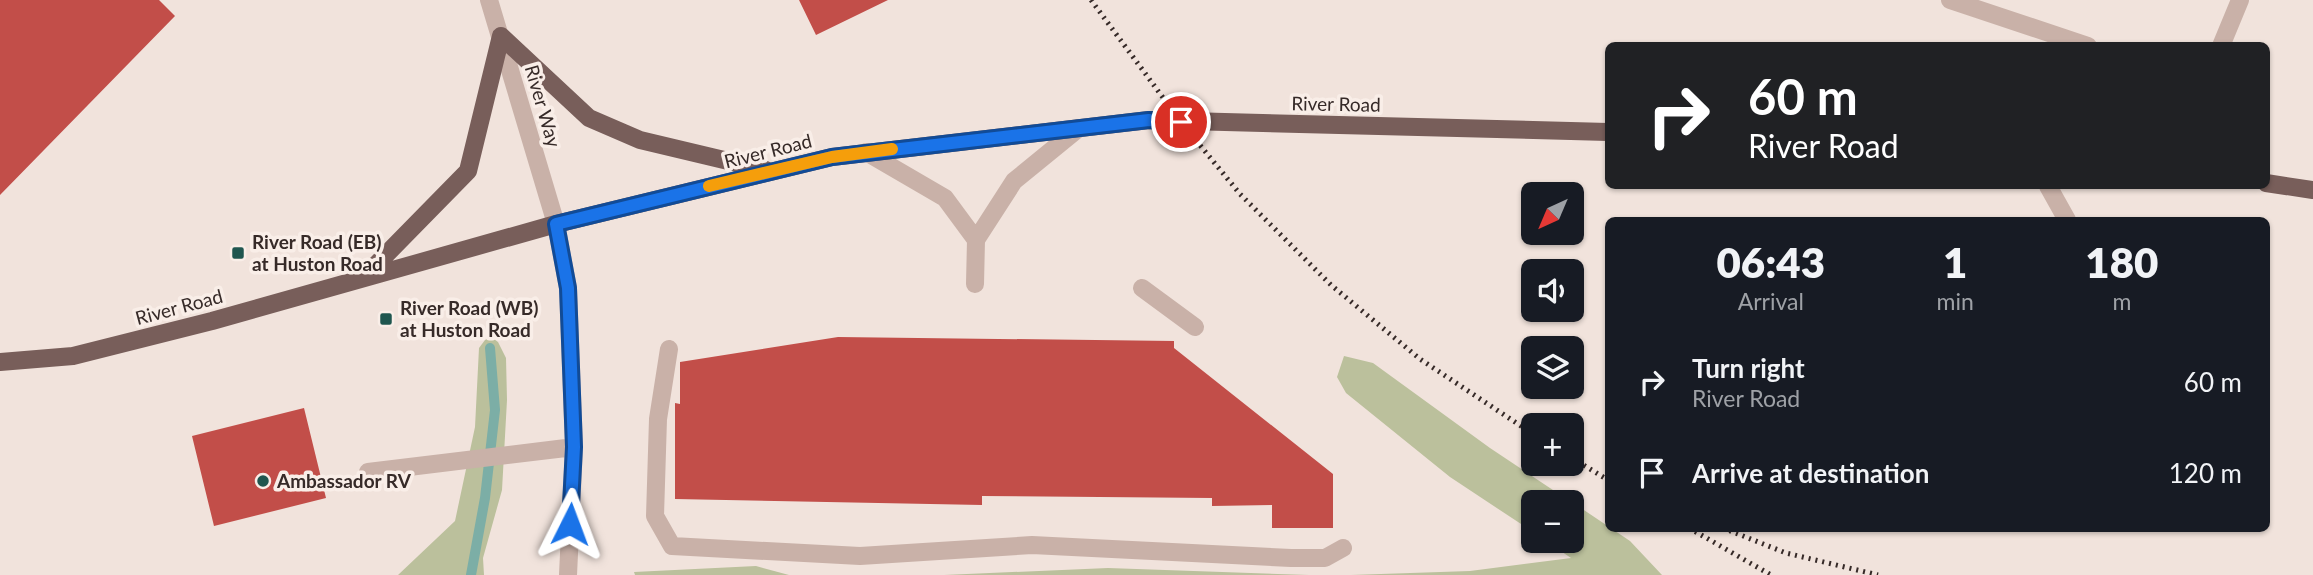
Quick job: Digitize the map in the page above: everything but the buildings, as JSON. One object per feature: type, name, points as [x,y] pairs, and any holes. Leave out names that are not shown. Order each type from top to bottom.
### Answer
[{"type":"main road","points":[[365,276],[468,171],[501,36],[589,118],[639,140],[772,171]]},
{"type":"main road","name":"River Road","points":[[0,362],[73,356],[212,321],[556,224],[832,157],[866,152],[1149,120],[1605,131]]},
{"type":"main road","points":[[2270,184],[2313,190]]},
{"type":"street","name":"River Way","points":[[489,0],[556,224],[568,288],[574,447],[568,575]]},
{"type":"street","points":[[1950,0],[2076,42]]},
{"type":"street","points":[[2223,42],[2240,0]]},
{"type":"street","points":[[975,284],[975,240],[1014,181],[1079,128]]},
{"type":"street","points":[[866,152],[946,198],[975,240]]},
{"type":"street","points":[[2050,189],[2065,217]]},
{"type":"street","points":[[1142,288],[1195,327]]},
{"type":"street","points":[[669,349],[658,419],[655,516],[672,546],[860,556],[1032,545],[1290,558],[1325,558],[1343,548]]},
{"type":"street","points":[[368,472],[574,447]]},
{"type":"green space","points":[[491,337],[498,342],[506,358],[507,400],[502,490],[483,558],[484,575],[398,575],[455,521],[475,427],[479,348]]},
{"type":"green space","points":[[1344,356],[1373,363],[1521,469],[1521,476],[1532,476],[1553,490],[1521,490],[1521,524],[1450,477],[1346,393],[1337,377]]},
{"type":"green space","points":[[1584,510],[1605,524],[1605,532],[1617,532],[1630,541],[1662,575],[1351,575],[1470,571],[1571,558],[1564,553],[1584,553]]},
{"type":"green space","points":[[756,566],[789,575],[635,575],[634,572]]},
{"type":"green space","points":[[1108,568],[1309,575],[944,575]]},
{"type":"waterway","points":[[471,575],[485,498],[495,410],[490,348]]},
{"type":"railway","points":[[1091,0],[1181,122],[1240,194],[1331,285],[1420,359],[1521,426]]},
{"type":"railway","points":[[1584,465],[1605,478]]},
{"type":"railway","points":[[1696,532],[1771,575]]},
{"type":"railway","points":[[1733,532],[1786,553],[1878,575]]},
{"type":"slow traffic","points":[[709,186],[832,157],[892,149]]},
{"type":"place","name":"River Road (EB) at Huston Road","points":[[238,253]]},
{"type":"place","name":"River Road (WB) at Huston Road","points":[[386,319]]},
{"type":"place","name":"Ambassador RV","points":[[263,481]]},
{"type":"route","points":[[570,524],[574,447],[568,288],[556,224],[832,157],[1149,120],[1181,122]]}]
